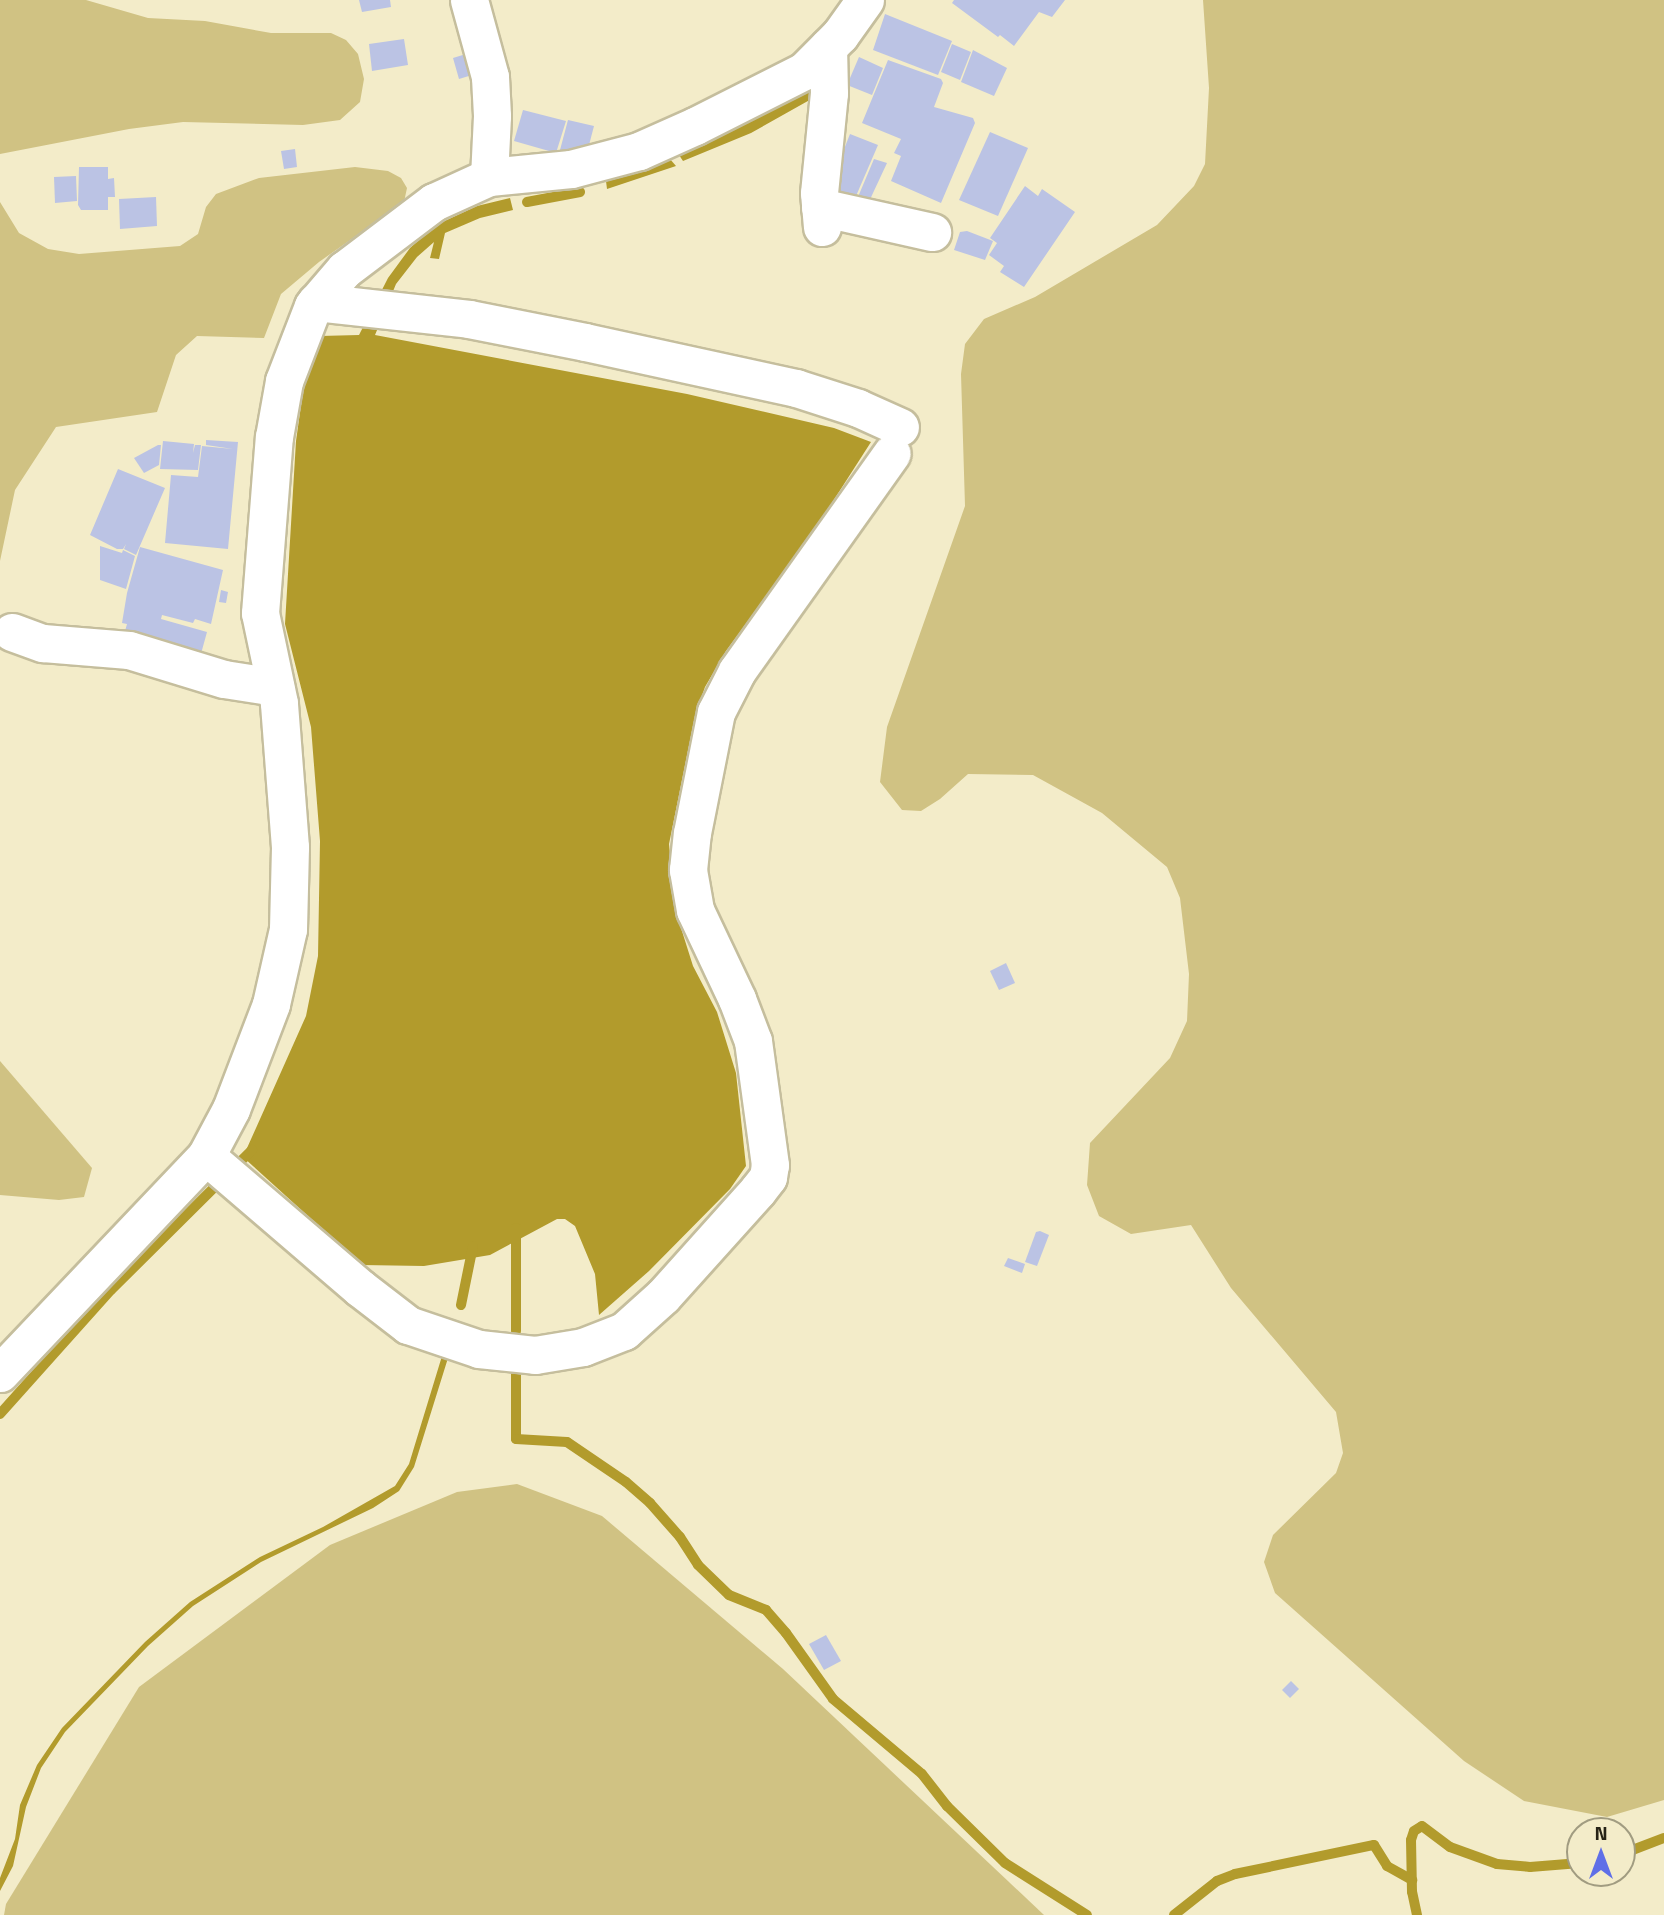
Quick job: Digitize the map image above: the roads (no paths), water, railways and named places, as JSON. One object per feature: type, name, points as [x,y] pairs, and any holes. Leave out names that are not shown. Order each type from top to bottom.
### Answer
[{"type":"street","points":[[469,0],[489,77],[492,116],[489,177]]},
{"type":"street","points":[[0,1373],[206,1156],[231,1109],[271,1004],[288,929],[290,847],[287,778],[275,687],[260,613],[274,437],[284,381],[316,302],[344,270],[434,202],[489,177],[571,169],[639,151],[761,94],[803,71],[828,47],[865,0]]},
{"type":"street","points":[[828,47],[829,93],[818,193],[821,217],[932,232]]},
{"type":"street","points":[[206,1156],[360,1289],[408,1325],[479,1349],[535,1355],[583,1347],[624,1331],[663,1296],[758,1191],[768,1177],[770,1165],[753,1041],[737,999],[695,911],[688,870],[692,833],[716,712],[737,671],[896,440],[858,408],[796,388],[559,337],[379,307],[316,302]]},
{"type":"street","points":[[12,632],[43,643],[129,650],[224,679],[275,687]]},
{"type":"waterway","points":[[527,202],[580,192]]},
{"type":"waterway","points":[[0,1414],[111,1290],[252,1150]]},
{"type":"waterway","points":[[516,1228],[516,1331]]},
{"type":"waterway","points":[[461,1305],[473,1246]]},
{"type":"waterway","points":[[516,1374],[516,1439],[567,1442],[626,1482],[650,1503],[680,1537],[698,1565],[729,1595],[766,1610],[786,1633],[833,1699],[922,1774],[947,1806],[1005,1863],[1087,1915]]},
{"type":"waterway","points":[[1417,1915],[1412,1892],[1411,1840],[1414,1831],[1422,1826],[1450,1847],[1497,1864],[1530,1867],[1566,1864]]},
{"type":"waterway","points":[[1636,1849],[1664,1838]]},
{"type":"waterway","points":[[1174,1915],[1217,1881],[1235,1874],[1374,1845],[1387,1866],[1412,1880]]}]
